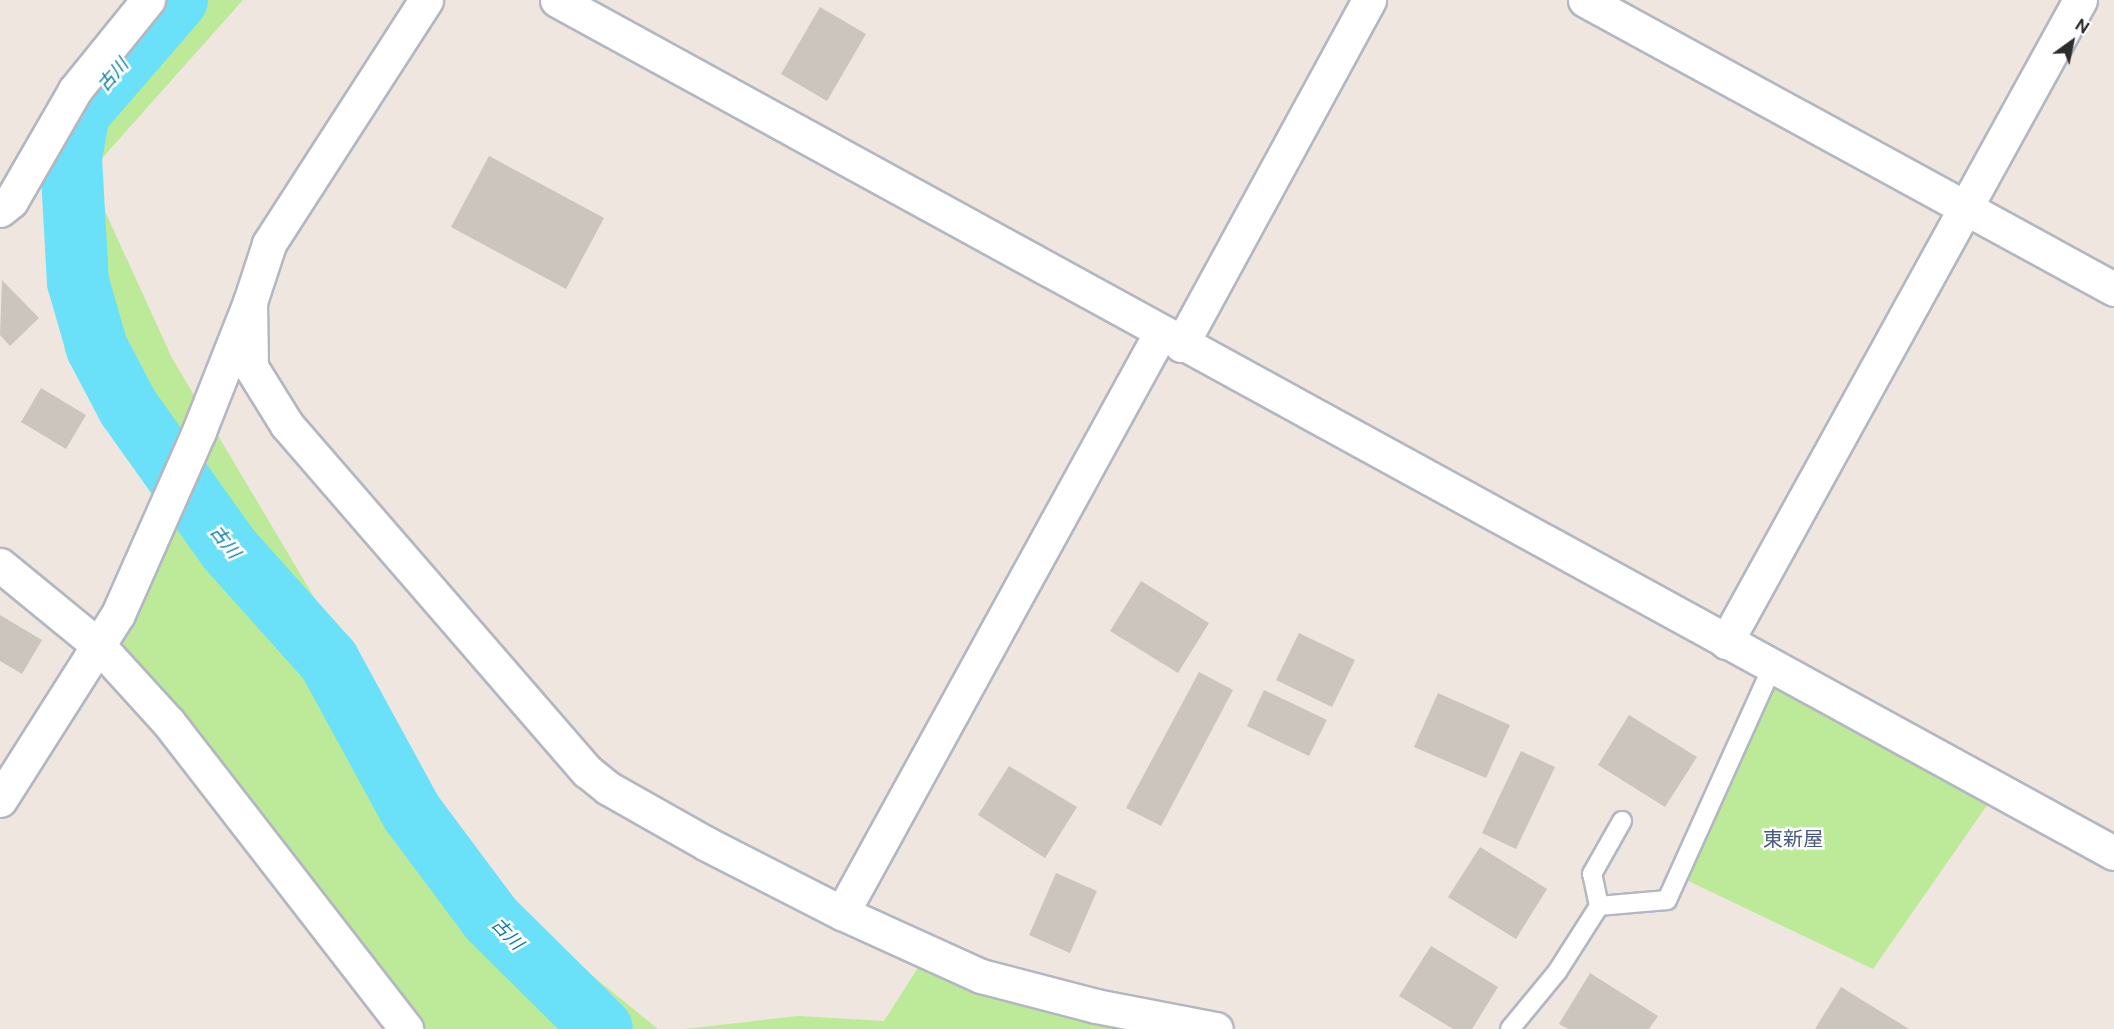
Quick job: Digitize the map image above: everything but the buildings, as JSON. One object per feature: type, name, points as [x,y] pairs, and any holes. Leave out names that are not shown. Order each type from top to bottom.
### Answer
[{"type":"street","points":[[0,210],[11,201],[75,90],[148,0]]},
{"type":"street","points":[[0,801],[118,614],[199,431],[250,302],[269,244],[426,0]]},
{"type":"street","points":[[557,0],[1171,339],[2114,853]]},
{"type":"street","points":[[842,913],[1171,339],[1369,0]]},
{"type":"street","points":[[1585,0],[2114,289]]},
{"type":"street","points":[[1726,642],[2080,0]]},
{"type":"street","points":[[250,302],[252,368],[287,425],[587,771],[608,788],[707,844],[842,913],[981,975],[1096,1006],[1216,1029]]},
{"type":"street","points":[[0,565],[99,646],[169,723],[406,1029]]},
{"type":"lane","points":[[1599,906],[1667,900],[1772,668]]},
{"type":"lane","points":[[1510,1029],[1557,972],[1599,906],[1592,874],[1622,821]]},
{"type":"green space","points":[[148,0],[243,0],[88,174],[172,358],[435,801],[541,934],[658,1029],[421,1029],[99,646],[167,502],[65,352],[40,150]]},
{"type":"green space","points":[[1772,667],[1990,801],[1873,969],[1678,876]]},
{"type":"green space","points":[[921,963],[1216,1029],[684,1029],[798,1016],[884,1021]]},
{"type":"waterway","name":"古川","points":[[177,0],[79,113],[71,158],[78,282],[97,348],[128,407],[229,549],[329,661],[412,813],[491,919],[602,1029]]},
{"type":"district","name":"東新屋","points":[[1793,839]]}]
